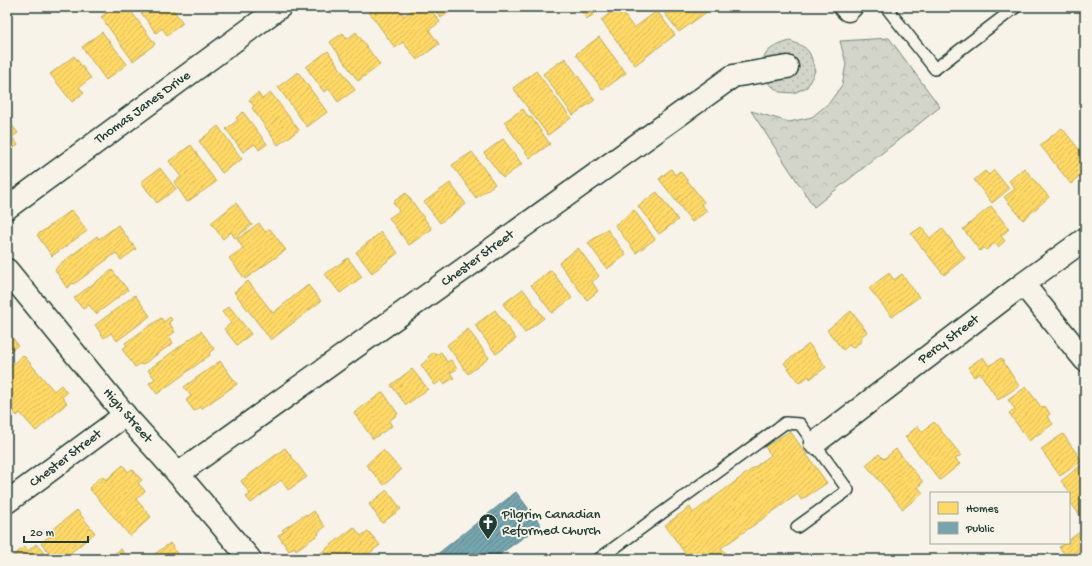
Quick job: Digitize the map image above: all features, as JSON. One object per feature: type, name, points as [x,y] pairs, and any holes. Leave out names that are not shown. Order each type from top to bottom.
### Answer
[{"type":"street","name":"Thomas Janes Drive","points":[[7,208],[280,7]]},
{"type":"street","points":[[846,7],[848,10],[851,7]]},
{"type":"street","name":"Chester Street","points":[[178,474],[733,76],[787,66]]},
{"type":"street","name":"Percy Street","points":[[815,443],[1023,284],[1085,239]]},
{"type":"street","name":"High Street","points":[[7,270],[126,415],[250,559]]},
{"type":"street","points":[[1023,284],[1085,360]]},
{"type":"street","name":"Chester Street","points":[[7,502],[126,415]]},
{"type":"lane","points":[[886,7],[935,69],[1016,7]]},
{"type":"lane","points":[[599,559],[785,423],[800,424],[848,490],[797,527]]},
{"type":"green space","points":[[889,38],[940,107],[814,207],[751,111],[789,122],[812,117],[829,103],[842,85],[846,64],[840,41]]},
{"type":"green space","points":[[790,41],[802,46],[808,51],[815,71],[807,87],[794,93],[779,92],[766,81],[759,66],[765,55],[771,49]]},
{"type":"building: Homes","points":[[114,7],[128,7],[155,44],[133,61],[101,17]]},
{"type":"building: Homes","points":[[137,7],[171,7],[183,23],[167,35],[162,28],[156,33]]},
{"type":"building: Homes","points":[[375,7],[397,7],[404,16],[415,8],[418,11],[423,7],[429,7],[440,22],[429,30],[439,44],[417,60],[403,42],[395,48],[369,12]]},
{"type":"building: Homes","points":[[432,7],[456,7],[441,18]]},
{"type":"building: Homes","points":[[578,7],[604,7],[587,19]]},
{"type":"building: Homes","points":[[618,7],[634,28],[657,11],[675,35],[635,65],[601,20]]},
{"type":"building: Homes","points":[[660,7],[704,7],[708,11],[679,32]]},
{"type":"building: Homes","points":[[102,32],[127,64],[106,80],[82,47]]},
{"type":"building: Homes","points":[[356,32],[380,65],[358,81],[330,42],[343,33],[347,39]]},
{"type":"building: Homes","points":[[599,37],[626,73],[603,90],[576,54]]},
{"type":"building: Homes","points":[[328,51],[355,90],[338,102],[329,89],[324,92],[306,67]]},
{"type":"building: Homes","points":[[74,56],[91,78],[79,87],[84,93],[72,102],[50,74]]},
{"type":"building: Homes","points":[[565,58],[595,100],[573,115],[543,74]]},
{"type":"building: Homes","points":[[536,71],[571,118],[548,135],[513,88]]},
{"type":"building: Homes","points":[[298,72],[327,112],[307,127],[278,87]]},
{"type":"building: Homes","points":[[258,93],[262,99],[271,93],[299,130],[278,145],[252,108],[254,106],[249,100]]},
{"type":"building: Homes","points":[[523,109],[529,118],[531,117],[550,144],[530,158],[504,122]]},
{"type":"building: Homes","points":[[243,112],[267,144],[259,150],[255,144],[243,152],[226,129],[238,120],[236,118]]},
{"type":"building: Homes","points":[[8,120],[18,133],[12,137],[18,145],[7,153],[7,121]]},
{"type":"building: Homes","points":[[218,126],[242,159],[222,173],[199,141]]},
{"type":"building: Homes","points":[[1062,128],[1085,157],[1085,172],[1071,184],[1040,145]]},
{"type":"building: Homes","points":[[503,139],[522,164],[503,178],[484,153]]},
{"type":"building: Homes","points":[[191,145],[216,182],[187,202],[174,182],[181,177],[169,161]]},
{"type":"building: Homes","points":[[472,152],[495,184],[476,198],[452,165]]},
{"type":"building: Homes","points":[[160,168],[176,189],[157,203],[141,182]]},
{"type":"building: Homes","points":[[1024,168],[1049,197],[1023,220],[1004,197],[1015,189],[1009,181]]},
{"type":"building: Homes","points":[[671,169],[675,175],[680,171],[704,202],[701,204],[707,211],[692,222],[659,179]]},
{"type":"building: Homes","points":[[994,170],[1009,189],[992,203],[974,180],[985,171],[989,175]]},
{"type":"building: Homes","points":[[450,183],[466,204],[440,223],[424,202]]},
{"type":"building: Homes","points":[[657,192],[678,220],[659,234],[638,206]]},
{"type":"building: Homes","points":[[406,193],[432,229],[409,245],[389,218],[399,211],[393,202]]},
{"type":"building: Homes","points":[[236,203],[252,225],[235,238],[231,232],[223,239],[211,223]]},
{"type":"building: Homes","points":[[991,206],[1009,229],[1001,236],[1005,241],[998,247],[995,243],[986,250],[984,248],[980,251],[963,229]]},
{"type":"building: Homes","points":[[72,210],[87,231],[52,256],[37,235]]},
{"type":"building: Homes","points":[[634,210],[655,239],[636,253],[615,225]]},
{"type":"building: Homes","points":[[259,223],[265,232],[270,229],[286,250],[245,279],[229,258],[243,248],[237,239]]},
{"type":"building: Homes","points":[[118,225],[136,249],[121,260],[116,253],[67,288],[55,270],[59,265],[97,236],[99,239]]},
{"type":"building: Homes","points":[[921,227],[930,238],[942,228],[965,258],[944,275],[911,234]]},
{"type":"building: Homes","points":[[607,229],[626,255],[607,269],[588,243]]},
{"type":"building: Homes","points":[[381,232],[398,253],[372,273],[356,252]]},
{"type":"building: Homes","points":[[578,248],[599,276],[592,282],[598,291],[587,300],[559,263]]},
{"type":"building: Homes","points":[[348,258],[362,277],[340,293],[325,274]]},
{"type":"building: Homes","points":[[112,270],[128,290],[96,314],[89,305],[83,309],[74,298]]},
{"type":"building: Homes","points":[[551,270],[572,298],[552,313],[531,285]]},
{"type":"building: Homes","points":[[889,273],[894,280],[902,274],[919,297],[892,317],[869,288]]},
{"type":"building: Homes","points":[[248,281],[273,313],[308,285],[321,301],[271,340],[234,292]]},
{"type":"building: Homes","points":[[523,289],[544,318],[525,333],[503,304]]},
{"type":"building: Homes","points":[[135,295],[150,316],[117,341],[111,333],[104,338],[95,325]]},
{"type":"building: Homes","points":[[229,306],[251,334],[237,345],[224,329],[231,323],[222,312]]},
{"type":"building: Homes","points":[[495,310],[516,339],[496,354],[475,325]]},
{"type":"building: Homes","points":[[851,311],[867,332],[860,338],[862,341],[852,348],[849,345],[843,350],[827,330]]},
{"type":"building: Homes","points":[[170,317],[172,320],[169,322],[175,332],[169,336],[173,343],[142,365],[140,364],[135,367],[122,349],[127,346],[125,343],[161,318],[164,322]]},
{"type":"building: Homes","points":[[468,329],[489,358],[468,374],[447,345]]},
{"type":"building: Homes","points":[[7,331],[18,345],[7,354]]},
{"type":"building: Homes","points":[[201,331],[214,349],[209,353],[210,355],[157,394],[149,383],[155,379],[148,370]]},
{"type":"building: Homes","points":[[809,344],[826,367],[810,379],[809,376],[799,383],[784,363]]},
{"type":"building: Homes","points":[[434,352],[436,355],[441,352],[447,362],[451,360],[457,369],[450,373],[454,378],[444,384],[442,380],[435,385],[421,365],[429,359],[428,357]]},
{"type":"building: Homes","points":[[23,355],[54,391],[61,385],[67,393],[62,397],[67,403],[36,431],[20,413],[17,416],[11,409],[7,413],[7,369]]},
{"type":"building: Homes","points":[[983,357],[989,366],[1001,358],[1019,386],[998,400],[980,373],[974,377],[968,367]]},
{"type":"building: Homes","points":[[220,361],[237,384],[201,409],[200,407],[194,411],[186,400],[191,396],[184,387]]},
{"type":"building: Homes","points":[[412,369],[428,389],[406,405],[391,385]]},
{"type":"building: Homes","points":[[1026,387],[1042,408],[1045,406],[1050,414],[1047,416],[1053,424],[1029,441],[1009,413],[1015,409],[1008,400]]},
{"type":"building: Homes","points":[[383,392],[398,414],[389,421],[392,426],[373,439],[354,413]]},
{"type":"building: Homes","points":[[934,422],[961,455],[955,459],[960,464],[940,480],[905,437],[918,426],[922,432]]},
{"type":"building: Homes","points":[[790,431],[827,483],[801,500],[798,494],[721,548],[726,554],[719,559],[689,559],[665,525],[690,507],[693,513],[771,455],[765,447]]},
{"type":"building: Homes","points":[[1063,434],[1082,461],[1060,476],[1041,449]]},
{"type":"building: Homes","points":[[285,448],[307,477],[288,490],[281,480],[251,503],[246,497],[250,494],[241,481]]},
{"type":"building: Homes","points":[[896,449],[923,482],[918,487],[923,493],[903,509],[866,465],[879,454],[884,459]]},
{"type":"building: Homes","points":[[383,450],[401,470],[384,485],[366,465]]},
{"type":"building: Homes","points":[[1085,462],[1085,518],[1083,519],[1070,502],[1070,495],[1072,494],[1061,481]]},
{"type":"building: Homes","points":[[123,465],[128,472],[132,469],[142,480],[138,483],[145,491],[136,499],[151,517],[130,536],[89,488],[102,476],[106,480]]},
{"type":"building: Homes","points":[[387,490],[401,509],[382,523],[369,504]]},
{"type":"building: Homes","points":[[77,510],[95,533],[63,559],[55,559],[41,543],[53,533],[51,531]]},
{"type":"building: Homes","points":[[314,511],[325,527],[318,532],[319,534],[296,550],[295,547],[289,551],[278,535],[284,532],[282,530],[306,514],[307,516]]},
{"type":"building: Homes","points":[[354,527],[361,536],[368,531],[380,545],[362,559],[319,559],[317,556]]},
{"type":"building: Homes","points":[[1085,528],[1085,546],[1068,559],[1059,547],[1064,544],[1070,544],[1070,539]]},
{"type":"building: Homes","points":[[170,543],[181,559],[148,559]]},
{"type":"building: Homes","points":[[36,544],[49,559],[10,559],[25,546],[28,551]]},
{"type":"building: Homes","points":[[121,549],[127,559],[107,559]]},
{"type":"building: Public","name":"Pilgrim Canadian Reformed Church","points":[[516,492],[541,525],[500,554],[504,559],[431,559]]},
{"type":"place","name":"Pilgrim Canadian Reformed Church","points":[[488,540]]}]
